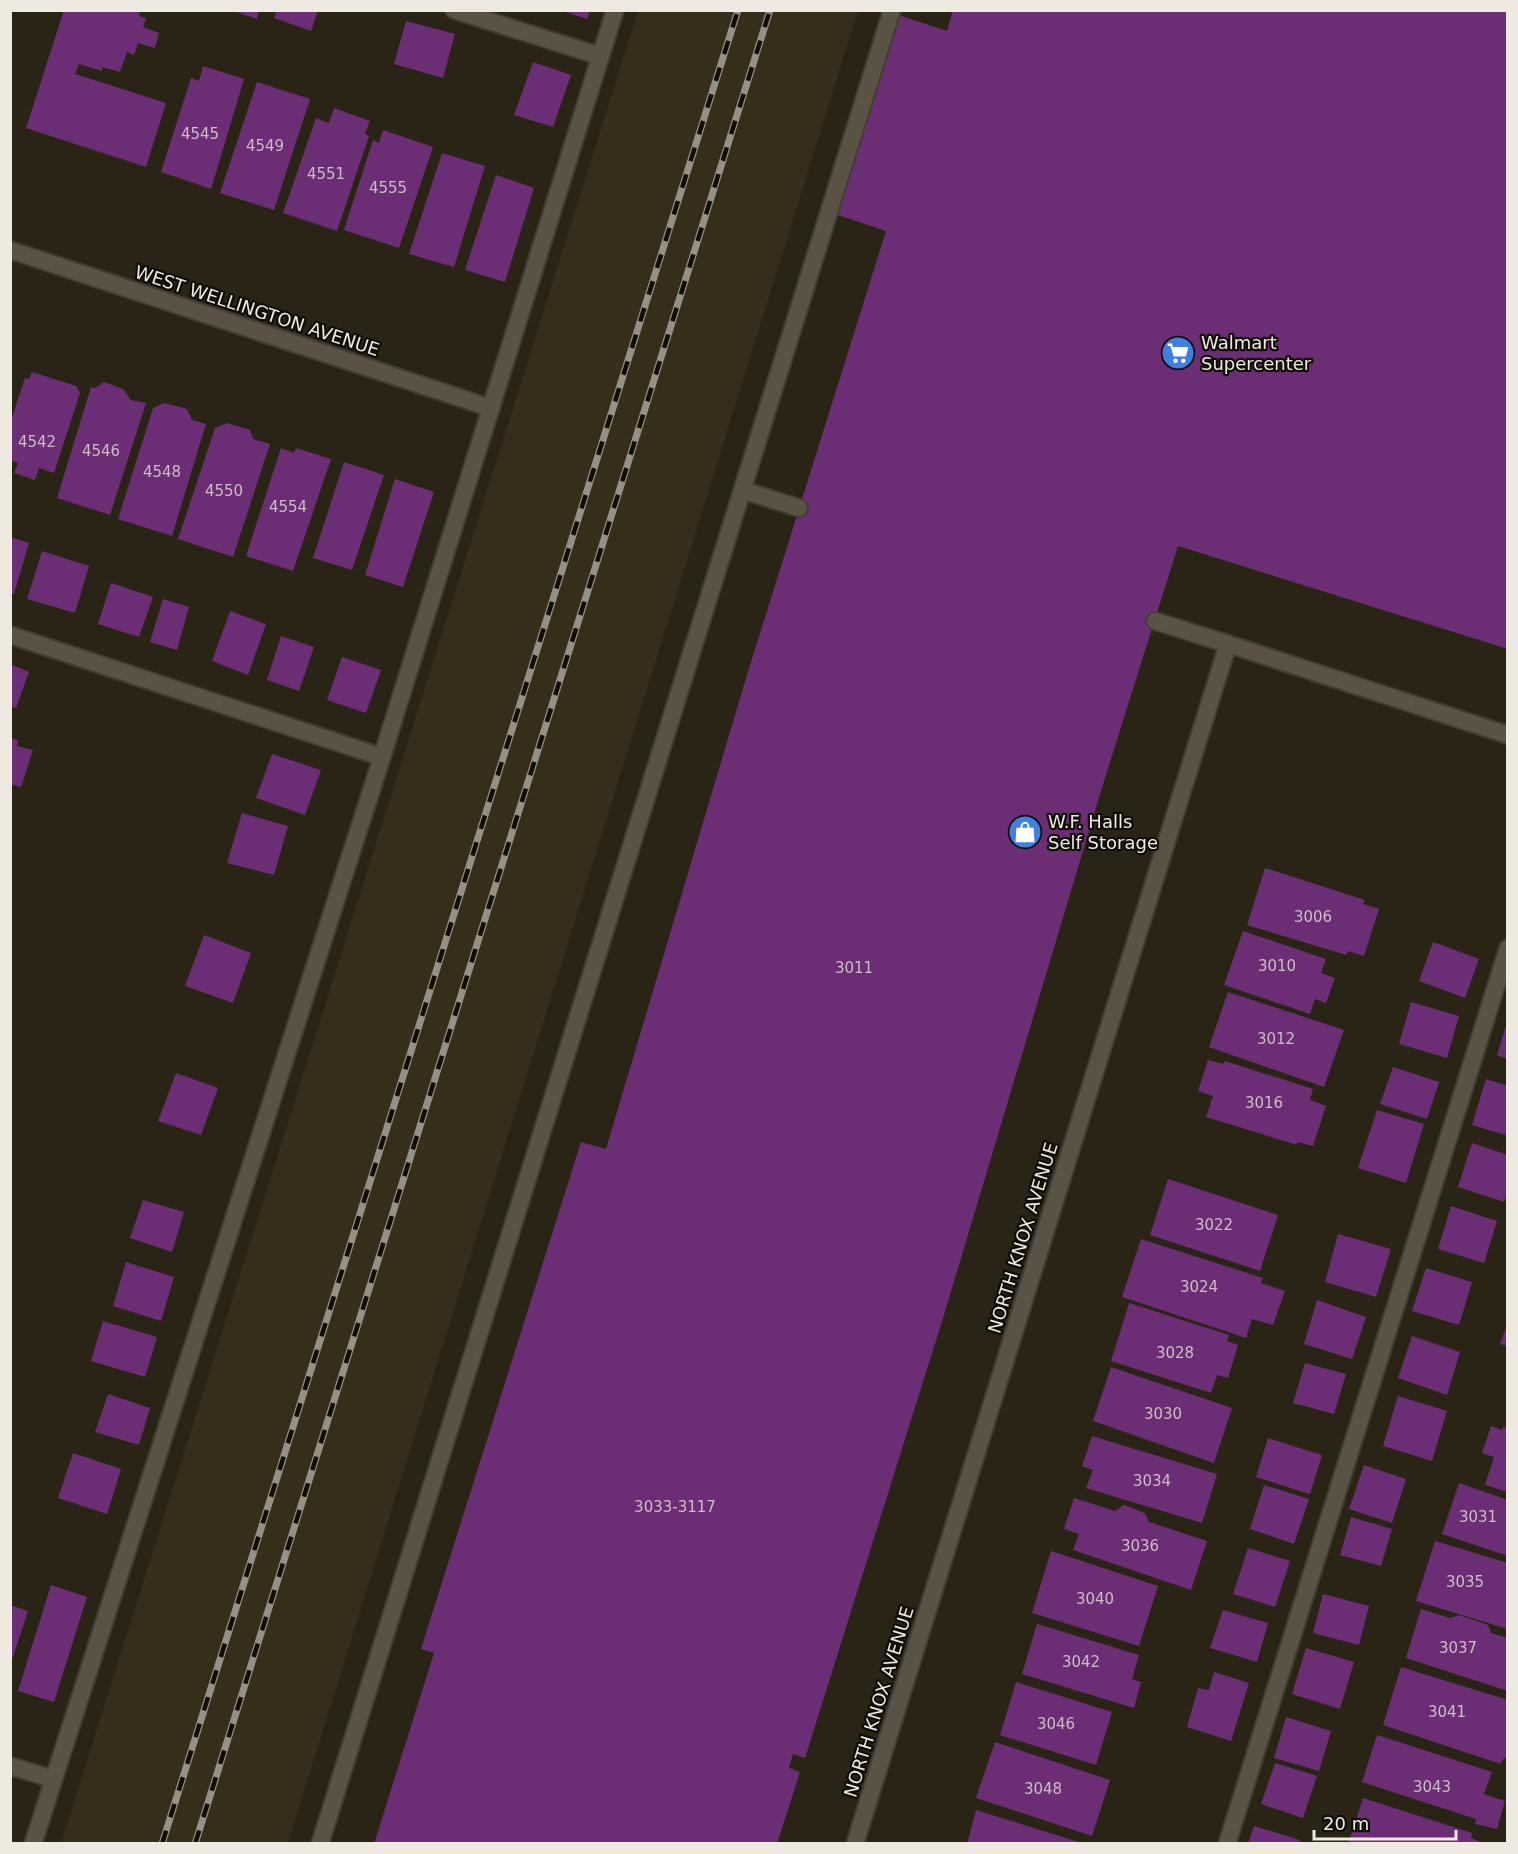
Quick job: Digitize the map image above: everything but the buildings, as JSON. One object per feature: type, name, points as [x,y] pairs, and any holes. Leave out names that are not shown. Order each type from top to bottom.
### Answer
[{"type":"street","points":[[454,10],[600,56]]},
{"type":"street","points":[[33,1844],[382,757],[615,10]]},
{"type":"street","points":[[320,1844],[892,10]]},
{"type":"street","name":"WEST WELLINGTON AVENUE","points":[[10,250],[491,408]]},
{"type":"street","points":[[742,490],[799,508]]},
{"type":"street","points":[[1155,621],[1508,735]]},
{"type":"street","points":[[10,635],[382,757]]},
{"type":"street","name":"NORTH KNOX AVENUE","points":[[855,1844],[1228,644]]},
{"type":"street","points":[[1227,1844],[1508,948]]},
{"type":"street","points":[[10,1766],[53,1779]]},
{"type":"shaded area","points":[[638,11],[858,11],[288,1843],[61,1843]]},
{"type":"railway","points":[[162,1844],[738,10]]},
{"type":"railway","points":[[195,1844],[770,10]]},
{"type":"place","name":"Walmart Supercenter","points":[[1178,353]]},
{"type":"place","name":"W.F. Halls Self Storage","points":[[1025,832]]}]
